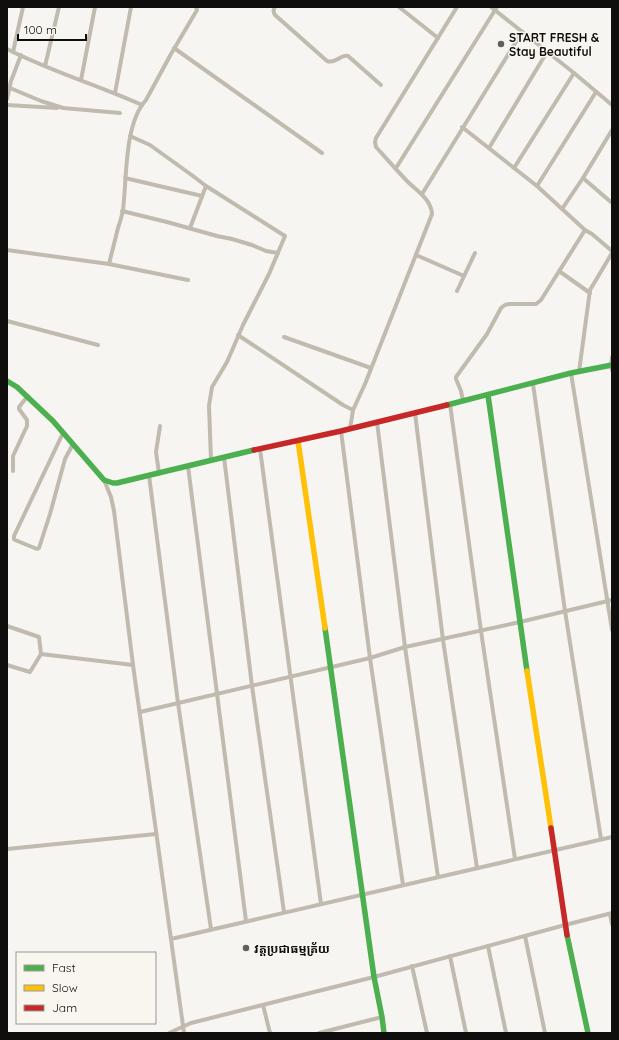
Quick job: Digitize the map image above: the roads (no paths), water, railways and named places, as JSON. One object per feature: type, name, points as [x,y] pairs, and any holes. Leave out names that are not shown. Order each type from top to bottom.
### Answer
[{"type":"street","points":[[14,52],[23,7]]},
{"type":"street","points":[[45,66],[59,7]]},
{"type":"street","points":[[81,80],[95,7]]},
{"type":"street","points":[[116,93],[131,7]]},
{"type":"street","points":[[109,264],[122,211],[130,136],[133,125],[142,105],[197,10],[196,7]]},
{"type":"street","points":[[275,7],[275,15],[327,61],[336,61],[345,55],[348,56],[381,85]]},
{"type":"street","points":[[399,7],[438,38]]},
{"type":"street","points":[[350,429],[353,410],[432,214],[430,204],[422,194],[408,182],[376,147],[376,138],[457,7]]},
{"type":"street","points":[[491,7],[496,9],[522,32],[574,72],[612,105]]},
{"type":"street","points":[[396,168],[496,9]]},
{"type":"street","points":[[422,194],[522,32]]},
{"type":"street","points":[[174,48],[322,153]]},
{"type":"street","points":[[7,49],[142,105]]},
{"type":"street","points":[[489,148],[547,52]]},
{"type":"street","points":[[7,99],[8,87],[21,55]]},
{"type":"street","points":[[514,168],[574,72]]},
{"type":"street","points":[[8,87],[41,101],[63,108]]},
{"type":"street","points":[[538,186],[596,92]]},
{"type":"street","points":[[7,105],[120,113]]},
{"type":"street","points":[[462,127],[538,186],[585,230],[592,234],[612,252],[590,290],[580,372]]},
{"type":"street","points":[[562,209],[612,130]]},
{"type":"street","points":[[130,136],[150,145],[206,186],[285,236],[211,391],[209,406],[211,460]]},
{"type":"street","points":[[125,178],[202,196]]},
{"type":"street","points":[[583,178],[612,203]]},
{"type":"street","points":[[190,228],[206,186]]},
{"type":"street","points":[[122,211],[246,243],[266,251],[278,253]]},
{"type":"street","points":[[463,401],[456,377],[487,334],[501,308],[509,304],[531,304],[538,302],[547,291],[585,230]]},
{"type":"street","points":[[7,250],[109,264],[188,280]]},
{"type":"street","points":[[457,291],[474,253]]},
{"type":"street","points":[[416,254],[464,276]]},
{"type":"street","points":[[559,271],[590,293]]},
{"type":"street","points":[[7,322],[98,345]]},
{"type":"street","points":[[238,335],[343,405],[353,410]]},
{"type":"street","points":[[284,337],[371,368]]},
{"type":"street","points":[[104,480],[117,483],[260,448],[350,429],[572,373],[612,366],[612,357]]},
{"type":"street","points":[[572,373],[610,600],[612,630]]},
{"type":"street","points":[[7,381],[27,396],[63,432],[104,480],[111,497],[184,1033]]},
{"type":"street","points":[[533,384],[565,612],[601,839]]},
{"type":"street","points":[[488,395],[565,925],[588,1033]]},
{"type":"street","points":[[13,470],[13,456],[27,426],[27,420],[19,407],[27,396]]},
{"type":"street","points":[[450,404],[481,631],[515,859]]},
{"type":"street","points":[[415,413],[443,640],[477,868]]},
{"type":"street","points":[[377,422],[405,647],[438,877]]},
{"type":"street","points":[[158,473],[156,452],[160,426]]},
{"type":"street","points":[[341,431],[370,658],[403,885]]},
{"type":"street","points":[[63,432],[14,536],[15,540],[36,549],[39,548],[65,459],[73,444]]},
{"type":"street","points":[[298,441],[374,977],[384,1033]]},
{"type":"street","points":[[260,448],[321,904]]},
{"type":"street","points":[[224,457],[252,686],[284,912]]},
{"type":"street","points":[[188,466],[246,921]]},
{"type":"street","points":[[149,475],[178,703],[211,929]]},
{"type":"street","points":[[140,712],[370,658],[405,647],[443,640],[610,600]]},
{"type":"street","points":[[7,626],[39,637],[40,654],[30,672],[7,665]]},
{"type":"street","points":[[40,654],[133,665]]},
{"type":"street","points":[[7,849],[156,834]]},
{"type":"street","points":[[171,939],[612,837]]},
{"type":"street","points":[[169,1033],[191,1023],[374,977],[611,913],[612,924]]},
{"type":"street","points":[[525,936],[545,1033]]},
{"type":"street","points":[[488,946],[506,1033]]},
{"type":"street","points":[[450,956],[466,1033]]},
{"type":"street","points":[[412,966],[426,1033]]},
{"type":"street","points":[[263,1005],[270,1033]]},
{"type":"street","points":[[319,1033],[382,1017]]},
{"type":"place","name":"START FRESH & Stay Beautiful","points":[[501,44]]},
{"type":"place","name":"វត្តប្រជាធម្មត្រ័យ","points":[[246,948]]}]
